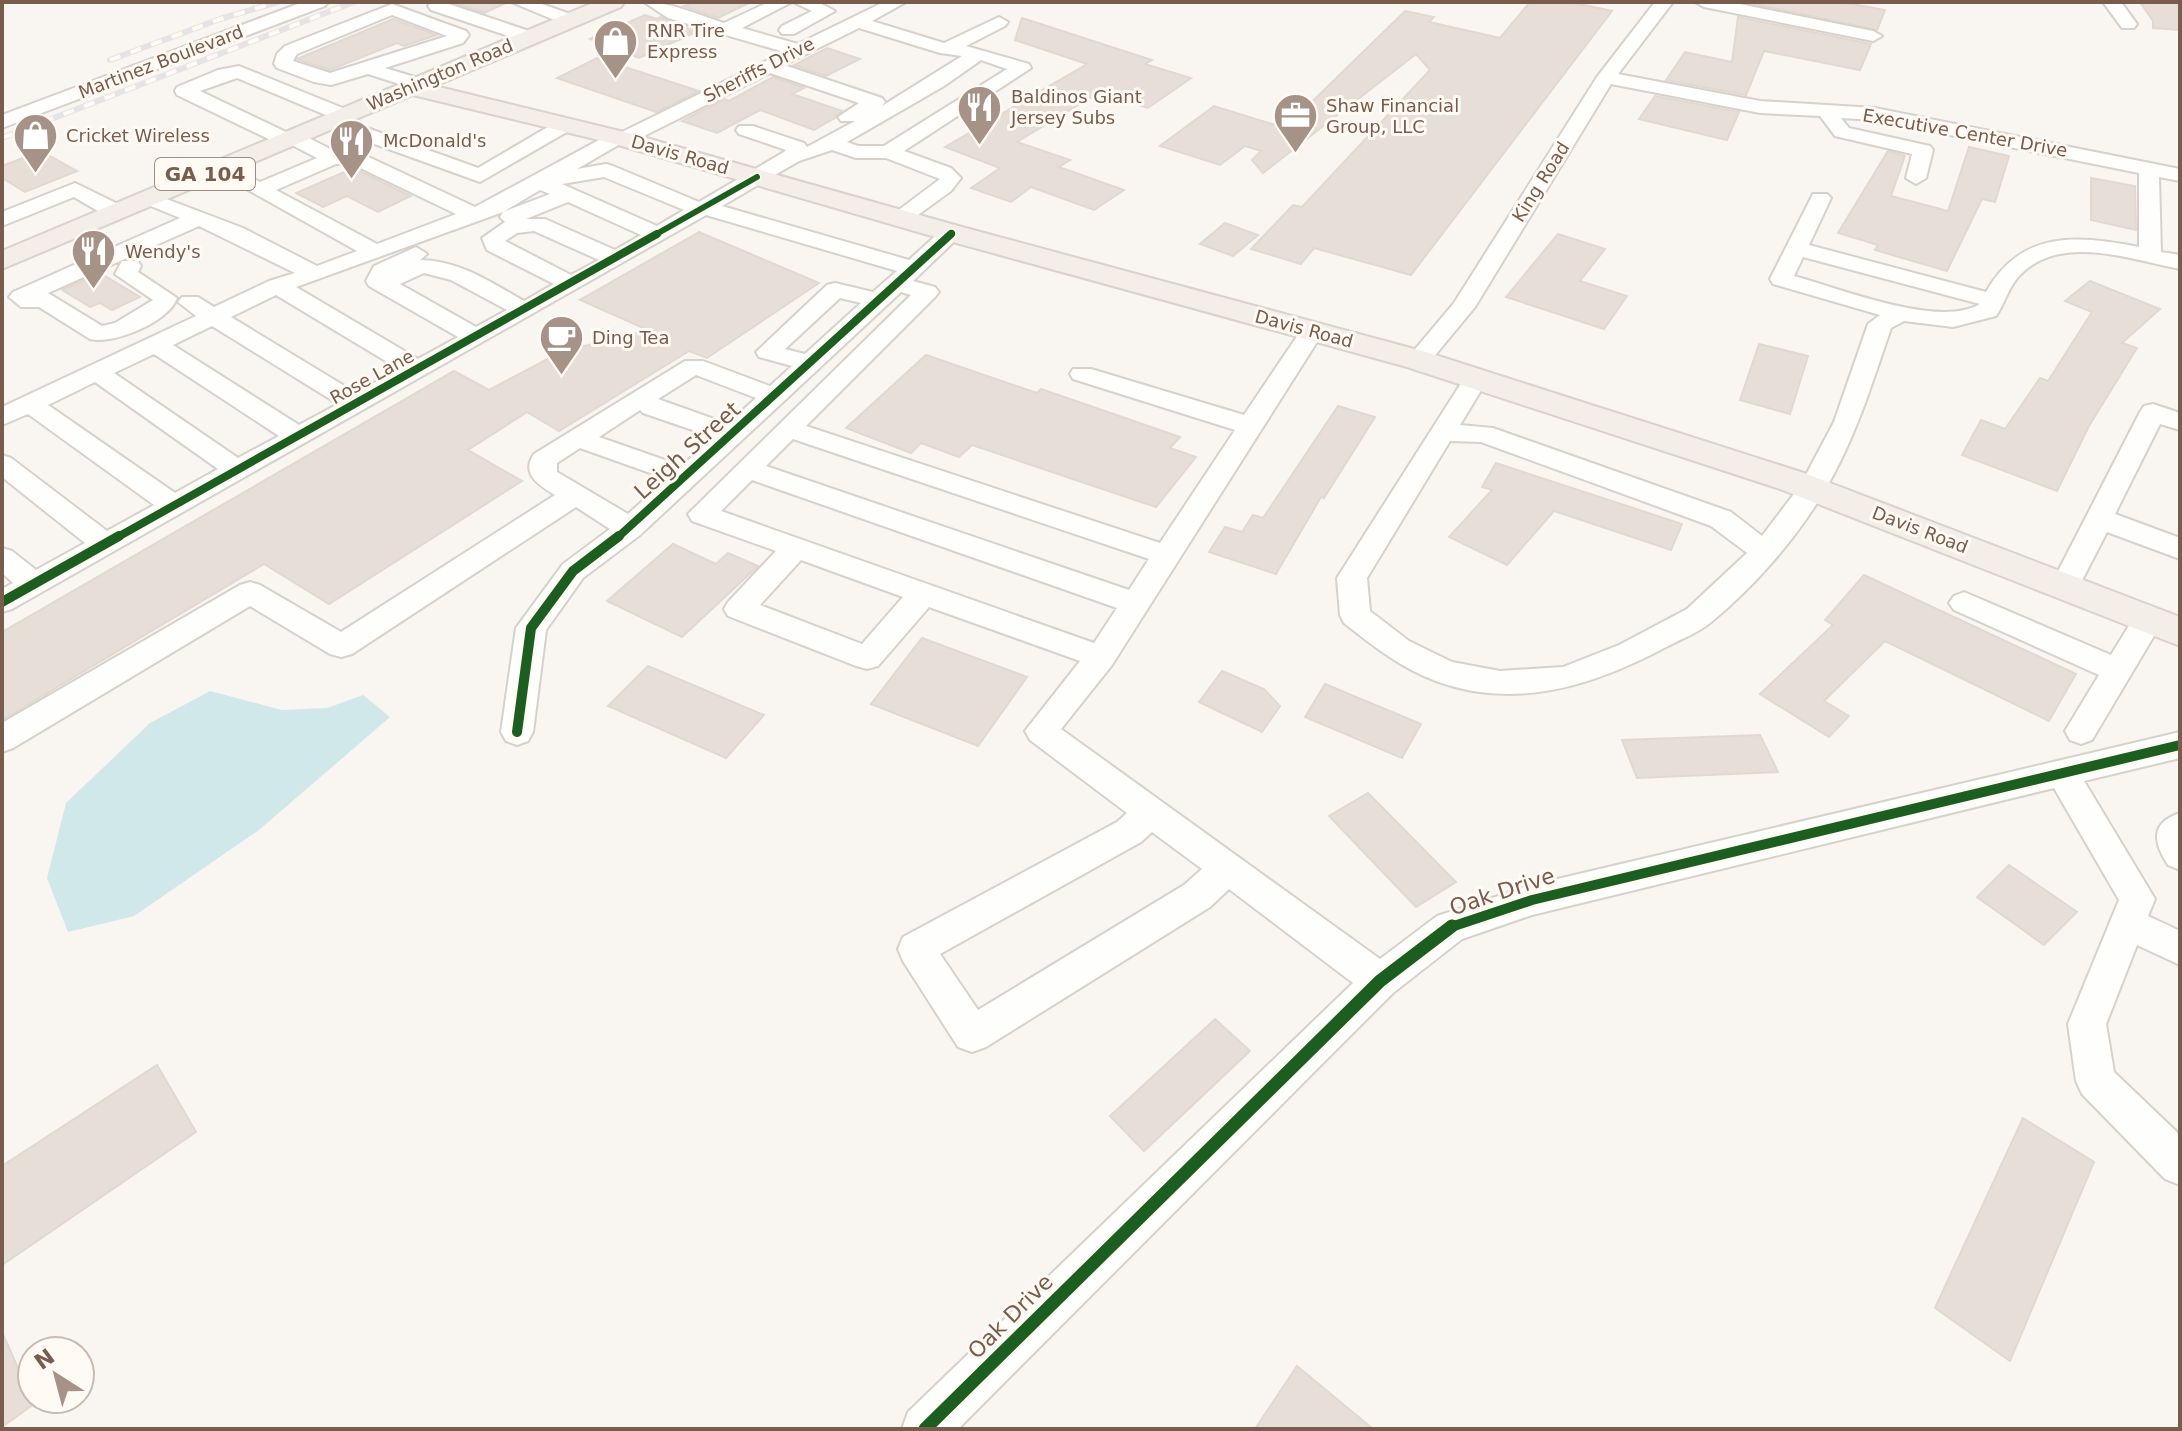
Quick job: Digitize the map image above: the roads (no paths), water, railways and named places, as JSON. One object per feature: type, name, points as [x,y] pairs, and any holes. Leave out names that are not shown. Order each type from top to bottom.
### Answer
[{"type":"main road","name":"Washington Road","points":[[2,261],[570,20],[602,3]]},
{"type":"main road","points":[[511,45],[486,82],[517,114]]},
{"type":"main road","name":"Davis Road","points":[[413,86],[620,139],[1418,360],[1812,489],[2180,632]]},
{"type":"street","name":"Martinez Boulevard","points":[[2,122],[319,2]]},
{"type":"street","points":[[425,2],[511,45]]},
{"type":"street","points":[[520,2],[570,20]]},
{"type":"street","points":[[653,2],[674,14],[798,50]]},
{"type":"street","points":[[726,29],[783,2]]},
{"type":"street","points":[[767,41],[826,11],[802,2]]},
{"type":"street","name":"Sheriffs Drive","points":[[540,182],[897,2]]},
{"type":"street","name":"King Road","points":[[1418,360],[1463,307],[1606,77],[1664,2]]},
{"type":"street","points":[[1704,2],[1873,36]]},
{"type":"street","points":[[838,3],[856,20],[946,49],[979,53],[1022,68],[888,152]]},
{"type":"street","points":[[2108,3],[2128,24]]},
{"type":"street","points":[[457,39],[460,35],[392,9],[291,50],[283,64],[331,79],[457,39],[511,45]]},
{"type":"street","points":[[946,49],[999,22]]},
{"type":"street","points":[[746,130],[795,152],[813,152],[937,82],[979,53]]},
{"type":"street","points":[[768,66],[875,102],[795,152]]},
{"type":"street","points":[[368,68],[413,86]]},
{"type":"street","points":[[333,158],[184,91],[225,74],[239,72],[336,118],[480,176],[565,125]]},
{"type":"street","name":"Executive Center Drive","points":[[1606,77],[1760,107],[1875,114],[2180,175]]},
{"type":"street","points":[[1827,113],[1842,132],[1923,150],[1916,178]]},
{"type":"street","points":[[831,143],[856,152],[888,152],[944,172],[951,178],[944,187],[899,218]]},
{"type":"street","name":"Rose Lane","points":[[2,602],[616,259],[795,152]]},
{"type":"street","points":[[259,190],[333,158],[353,157],[474,215]]},
{"type":"street","points":[[2149,167],[2150,257]]},
{"type":"street","points":[[219,168],[375,252]]},
{"type":"street","points":[[2,417],[277,286],[474,215],[540,182],[606,170],[898,284],[927,292],[702,514],[1101,657]]},
{"type":"street","points":[[540,182],[658,235]]},
{"type":"street","points":[[29,249],[4,220],[75,189],[116,212]]},
{"type":"street","points":[[476,337],[377,281],[382,271],[403,259],[568,195]]},
{"type":"street","points":[[148,198],[235,233],[315,274]]},
{"type":"street","points":[[1820,198],[1781,279],[1900,313],[1953,320],[1988,311],[2013,268],[2048,247],[2102,247],[2180,262]]},
{"type":"street","points":[[25,300],[122,261],[199,218]]},
{"type":"street","points":[[571,284],[495,245],[493,238],[511,227],[537,224],[616,259]]},
{"type":"street","name":"Leigh Street","points":[[517,732],[531,628],[573,571],[630,528],[952,233]]},
{"type":"street","points":[[1796,248],[1994,301]]},
{"type":"street","points":[[25,300],[43,299],[98,334],[123,328],[162,307],[165,298],[126,274],[122,261]]},
{"type":"street","points":[[122,261],[356,404]]},
{"type":"street","points":[[391,288],[395,278],[403,271],[427,265],[443,268],[524,310]]},
{"type":"street","points":[[812,364],[768,352],[835,290],[898,284]]},
{"type":"street","points":[[277,286],[418,370]]},
{"type":"street","points":[[25,300],[122,360]]},
{"type":"street","points":[[99,346],[190,302]]},
{"type":"street","points":[[1476,379],[1352,578],[1355,615],[1398,649],[1445,672],[1500,683],[1566,678],[1630,653],[1698,617],[1765,552],[1812,489],[1847,422],[1880,324],[1900,313]]},
{"type":"street","points":[[1312,331],[1101,657],[1041,731],[1380,981]]},
{"type":"street","points":[[156,344],[298,436]]},
{"type":"street","points":[[630,528],[544,476],[543,460],[694,366],[776,397]]},
{"type":"street","points":[[96,372],[237,470]]},
{"type":"street","points":[[1082,374],[1251,426]]},
{"type":"street","points":[[642,399],[652,407],[733,435]]},
{"type":"street","points":[[30,404],[174,506]]},
{"type":"street","points":[[2065,587],[2153,412],[2180,422]]},
{"type":"street","points":[[789,429],[1167,555]]},
{"type":"street","points":[[1442,433],[1484,434],[1721,519],[1765,552]]},
{"type":"street","points":[[577,438],[687,477]]},
{"type":"street","points":[[2,464],[105,544]]},
{"type":"street","points":[[748,469],[1136,603]]},
{"type":"street","points":[[2,739],[250,592],[341,646],[575,495]]},
{"type":"street","points":[[2100,519],[2180,549]]},
{"type":"street","points":[[797,547],[739,609],[867,658],[924,593]]},
{"type":"street","points":[[2,558],[34,584]]},
{"type":"street","points":[[1964,603],[2118,671]]},
{"type":"street","points":[[2081,731],[2149,619]]},
{"type":"street","name":"Oak Drive","points":[[925,1429],[1380,981],[1450,927],[1532,900],[2180,745]]},
{"type":"street","points":[[2061,771],[2137,899],[2087,1024],[2096,1081],[2180,1164]]},
{"type":"street","points":[[1151,812],[1129,832],[916,949],[972,1034],[1197,896],[1228,868]]},
{"type":"street","points":[[2180,827],[2174,832],[2175,847],[2180,855]]},
{"type":"street","points":[[2127,923],[2180,949]]},
{"type":"water","points":[[210,691],[282,710],[327,708],[363,695],[390,717],[259,830],[134,916],[68,932],[47,878],[66,803],[150,723]]},
{"type":"railway","points":[[110,60],[220,19],[278,2]]},
{"type":"railway","points":[[2,138],[354,2]]},
{"type":"place","name":"RNR Tire Express","points":[[616,80]]},
{"type":"place","name":"Baldinos Giant Jersey Subs","points":[[980,146]]},
{"type":"place","name":"Shaw Financial Group, LLC","points":[[1295,155]]},
{"type":"place","name":"Cricket Wireless","points":[[35,175]]},
{"type":"place","name":"McDonald's","points":[[352,180]]},
{"type":"place","name":"Wendy's","points":[[94,291]]},
{"type":"place","name":"Ding Tea","points":[[561,377]]}]
